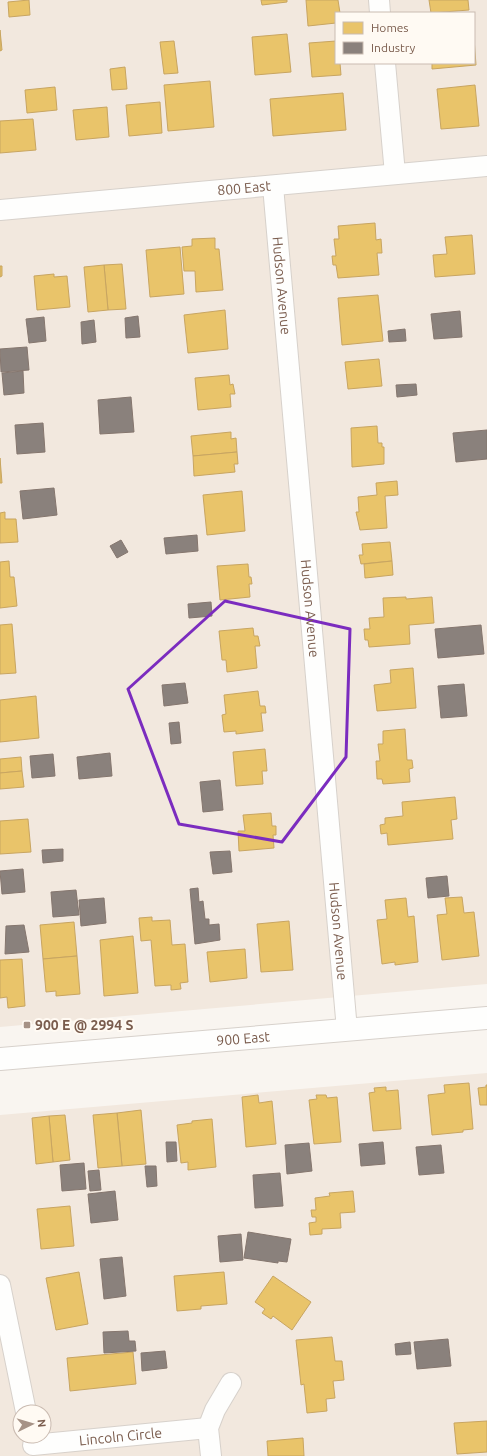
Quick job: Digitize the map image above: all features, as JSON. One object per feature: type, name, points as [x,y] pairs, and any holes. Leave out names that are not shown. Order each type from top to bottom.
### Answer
[{"type":"street","points":[[379,0],[380,12]]},
{"type":"street","points":[[385,64],[395,174]]},
{"type":"street","name":"800 East","points":[[0,210],[487,166]]},
{"type":"street","name":"Hudson Avenue","points":[[272,186],[347,1030]]},
{"type":"street","name":"900 East","points":[[0,1059],[487,1018]]},
{"type":"street","points":[[0,1285],[24,1404]]},
{"type":"street","points":[[211,1456],[208,1428],[215,1410],[232,1383]]},
{"type":"street","name":"Lincoln Circle","points":[[34,1446],[208,1428]]},
{"type":"highlighted area","points":[[225,601],[350,629],[346,757],[282,842],[179,824],[128,689]]},
{"type":"shaded area","points":[[0,0],[487,0],[487,984],[0,1027]]},
{"type":"shaded area","points":[[487,1073],[487,1456],[0,1456],[0,1115]]},
{"type":"building: Homes","points":[[29,0],[30,15],[9,17],[8,2]]},
{"type":"building: Homes","points":[[261,0],[287,0],[287,2],[262,5]]},
{"type":"building: Homes","points":[[306,0],[338,0],[340,12],[335,12],[335,23],[308,26]]},
{"type":"building: Homes","points":[[429,0],[468,0],[469,10],[431,12]]},
{"type":"building: Homes","points":[[0,30],[2,50],[0,51]]},
{"type":"building: Homes","points":[[287,34],[291,72],[255,75],[252,37]]},
{"type":"building: Homes","points":[[174,41],[178,73],[164,74],[160,42]]},
{"type":"building: Homes","points":[[335,41],[335,64],[340,64],[341,75],[312,77],[309,43]]},
{"type":"building: Homes","points":[[475,52],[476,65],[432,69],[432,64],[475,64]]},
{"type":"building: Homes","points":[[125,67],[127,89],[112,90],[110,69]]},
{"type":"building: Homes","points":[[210,81],[214,127],[168,131],[164,85]]},
{"type":"building: Homes","points":[[475,85],[479,126],[441,129],[437,89]]},
{"type":"building: Homes","points":[[55,87],[57,110],[27,113],[25,90]]},
{"type":"building: Homes","points":[[343,93],[346,130],[273,136],[270,99]]},
{"type":"building: Homes","points":[[160,102],[162,133],[129,136],[126,105]]},
{"type":"building: Homes","points":[[107,107],[109,137],[76,140],[73,110]]},
{"type":"building: Homes","points":[[33,119],[36,150],[0,153],[0,121]]},
{"type":"building: Homes","points":[[375,223],[376,240],[381,239],[382,253],[377,253],[379,275],[338,278],[336,265],[333,265],[332,256],[336,256],[334,239],[339,239],[338,226]]},
{"type":"building: Homes","points":[[472,235],[475,274],[435,277],[433,255],[447,254],[445,237]]},
{"type":"building: Homes","points":[[215,238],[215,249],[219,249],[223,290],[196,292],[195,271],[184,271],[182,247],[192,246],[192,239]]},
{"type":"building: Homes","points":[[180,247],[184,294],[150,297],[146,250]]},
{"type":"building: Homes","points":[[122,264],[126,309],[108,310],[104,265]]},
{"type":"building: Homes","points":[[104,265],[108,310],[88,312],[84,267]]},
{"type":"building: Homes","points":[[0,266],[2,266],[2,276],[0,277]]},
{"type":"building: Homes","points":[[54,274],[54,277],[67,276],[70,307],[37,310],[34,276]]},
{"type":"building: Homes","points":[[378,295],[383,341],[342,345],[338,298]]},
{"type":"building: Homes","points":[[225,310],[228,349],[188,353],[184,315]]},
{"type":"building: Homes","points":[[379,359],[382,386],[348,389],[345,362]]},
{"type":"building: Homes","points":[[229,375],[230,385],[233,384],[235,394],[230,394],[231,407],[198,410],[195,378]]},
{"type":"building: Homes","points":[[377,426],[378,443],[382,443],[382,447],[384,447],[384,464],[352,467],[351,428]]},
{"type":"building: Homes","points":[[231,432],[231,439],[236,438],[237,452],[193,456],[191,436]]},
{"type":"building: Homes","points":[[237,452],[238,464],[234,464],[235,472],[194,476],[193,456]]},
{"type":"building: Homes","points":[[0,458],[2,483],[0,483]]},
{"type":"building: Homes","points":[[397,481],[398,495],[385,496],[387,528],[360,530],[356,512],[359,512],[358,497],[377,495],[376,483]]},
{"type":"building: Homes","points":[[242,491],[245,531],[207,535],[203,495]]},
{"type":"building: Homes","points":[[5,512],[5,519],[16,519],[18,542],[0,543],[0,513]]},
{"type":"building: Homes","points":[[390,542],[392,561],[361,564],[359,555],[363,555],[362,544]]},
{"type":"building: Homes","points":[[9,561],[10,577],[14,577],[17,606],[0,608],[0,562]]},
{"type":"building: Homes","points":[[392,561],[393,575],[365,578],[364,564]]},
{"type":"building: Homes","points":[[248,564],[249,577],[251,577],[252,584],[249,584],[250,597],[220,600],[217,566]]},
{"type":"building: Homes","points":[[406,597],[406,599],[432,597],[434,623],[409,625],[410,644],[369,647],[368,640],[365,640],[364,629],[370,629],[369,618],[384,617],[383,598]]},
{"type":"building: Homes","points":[[12,624],[16,673],[0,674],[0,625]]},
{"type":"building: Homes","points":[[253,628],[254,636],[258,636],[260,646],[255,646],[257,668],[227,672],[226,660],[222,660],[219,631]]},
{"type":"building: Homes","points":[[413,668],[416,708],[377,711],[374,685],[391,683],[390,670]]},
{"type":"building: Homes","points":[[258,691],[260,706],[265,706],[266,713],[261,713],[263,731],[236,734],[236,731],[224,732],[222,715],[226,714],[224,695]]},
{"type":"building: Homes","points":[[36,696],[39,738],[0,742],[0,700]]},
{"type":"building: Homes","points":[[405,729],[407,760],[412,760],[413,768],[409,769],[410,782],[383,784],[382,779],[377,779],[376,761],[380,761],[378,744],[383,744],[383,731]]},
{"type":"building: Homes","points":[[265,749],[267,771],[262,771],[263,784],[236,786],[233,752]]},
{"type":"building: Homes","points":[[21,757],[22,771],[0,773],[0,759]]},
{"type":"building: Homes","points":[[22,771],[24,787],[0,789],[0,773]]},
{"type":"building: Homes","points":[[455,797],[457,819],[451,820],[453,839],[388,845],[387,833],[381,834],[380,825],[385,824],[385,818],[403,816],[402,802]]},
{"type":"building: Homes","points":[[271,813],[272,826],[276,826],[276,835],[273,835],[274,848],[239,851],[238,831],[245,831],[243,815]]},
{"type":"building: Homes","points":[[28,819],[31,852],[0,854],[0,821]]},
{"type":"building: Homes","points":[[462,897],[464,913],[474,912],[479,956],[442,960],[437,915],[447,914],[445,898]]},
{"type":"building: Homes","points":[[406,898],[408,917],[414,916],[418,962],[395,965],[395,962],[382,964],[377,920],[387,919],[385,900]]},
{"type":"building: Homes","points":[[152,917],[152,921],[170,920],[172,945],[185,944],[188,982],[180,983],[181,989],[171,990],[171,985],[155,986],[151,940],[141,941],[139,918]]},
{"type":"building: Homes","points":[[289,921],[293,970],[261,972],[257,924]]},
{"type":"building: Homes","points":[[74,922],[77,956],[43,959],[40,925]]},
{"type":"building: Homes","points":[[133,936],[138,993],[104,996],[100,940]]},
{"type":"building: Homes","points":[[245,949],[247,978],[210,982],[207,952]]},
{"type":"building: Homes","points":[[77,956],[80,994],[56,996],[56,991],[46,992],[43,959]]},
{"type":"building: Homes","points":[[22,959],[25,1006],[8,1008],[7,997],[0,998],[0,960]]},
{"type":"building: Homes","points":[[469,1083],[473,1129],[463,1130],[463,1132],[432,1135],[428,1095],[445,1093],[444,1085]]},
{"type":"building: Homes","points":[[486,1085],[487,1105],[480,1105],[478,1088],[486,1087]]},
{"type":"building: Homes","points":[[386,1087],[386,1091],[398,1090],[401,1129],[373,1131],[369,1093],[375,1092],[374,1088]]},
{"type":"building: Homes","points":[[258,1095],[259,1103],[272,1101],[276,1144],[246,1147],[242,1097]]},
{"type":"building: Homes","points":[[316,1095],[326,1095],[327,1098],[337,1097],[341,1142],[314,1144],[309,1100],[317,1099]]},
{"type":"building: Homes","points":[[141,1110],[146,1164],[122,1166],[117,1113]]},
{"type":"building: Homes","points":[[117,1113],[122,1166],[98,1168],[93,1115]]},
{"type":"building: Homes","points":[[65,1115],[70,1160],[53,1162],[49,1116]]},
{"type":"building: Homes","points":[[49,1116],[53,1162],[36,1164],[32,1118]]},
{"type":"building: Homes","points":[[212,1119],[216,1167],[188,1170],[188,1162],[181,1163],[177,1125],[192,1123],[192,1121]]},
{"type":"building: Homes","points":[[353,1191],[355,1212],[340,1213],[341,1228],[322,1229],[322,1234],[310,1235],[309,1223],[316,1222],[316,1217],[312,1217],[311,1210],[316,1210],[315,1198],[330,1196],[329,1193]]},
{"type":"building: Homes","points":[[70,1206],[74,1246],[41,1249],[37,1209]]},
{"type":"building: Homes","points":[[79,1272],[88,1324],[56,1330],[46,1278]]},
{"type":"building: Homes","points":[[224,1272],[227,1304],[201,1306],[201,1309],[177,1311],[174,1276]]},
{"type":"building: Homes","points":[[273,1276],[311,1302],[292,1330],[273,1316],[271,1319],[262,1313],[265,1309],[255,1302]]},
{"type":"building: Homes","points":[[332,1337],[335,1361],[342,1361],[344,1380],[333,1381],[335,1398],[326,1399],[327,1411],[307,1413],[304,1384],[301,1385],[296,1340]]},
{"type":"building: Homes","points":[[133,1352],[136,1384],[70,1391],[67,1358]]},
{"type":"building: Homes","points":[[487,1421],[487,1452],[457,1454],[454,1423]]},
{"type":"building: Homes","points":[[303,1438],[304,1456],[268,1456],[267,1441]]},
{"type":"building: Industry","points":[[460,311],[462,337],[434,339],[431,314]]},
{"type":"building: Industry","points":[[138,316],[140,337],[126,338],[125,318]]},
{"type":"building: Industry","points":[[44,317],[46,341],[29,343],[26,319]]},
{"type":"building: Industry","points":[[94,320],[96,342],[82,344],[81,322]]},
{"type":"building: Industry","points":[[405,329],[406,341],[389,342],[388,331]]},
{"type":"building: Industry","points":[[27,347],[29,370],[1,372],[0,349]]},
{"type":"building: Industry","points":[[23,371],[24,393],[4,395],[2,373]]},
{"type":"building: Industry","points":[[416,384],[417,395],[397,397],[396,385]]},
{"type":"building: Industry","points":[[131,397],[134,432],[100,434],[98,400]]},
{"type":"building: Industry","points":[[43,423],[45,452],[17,454],[15,425]]},
{"type":"building: Industry","points":[[487,430],[487,459],[456,462],[453,433]]},
{"type":"building: Industry","points":[[54,488],[57,515],[23,519],[20,491]]},
{"type":"building: Industry","points":[[197,535],[198,551],[166,554],[164,538]]},
{"type":"building: Industry","points":[[121,540],[128,552],[117,558],[110,546]]},
{"type":"building: Industry","points":[[211,602],[212,616],[189,618],[188,604]]},
{"type":"building: Industry","points":[[481,625],[484,654],[438,658],[435,629]]},
{"type":"building: Industry","points":[[185,683],[188,703],[164,706],[162,685]]},
{"type":"building: Industry","points":[[464,684],[467,716],[441,718],[438,686]]},
{"type":"building: Industry","points":[[179,722],[181,743],[171,744],[169,723]]},
{"type":"building: Industry","points":[[110,753],[112,776],[79,779],[77,757]]},
{"type":"building: Industry","points":[[53,754],[55,776],[32,778],[30,756]]},
{"type":"building: Industry","points":[[220,780],[223,810],[203,812],[200,782]]},
{"type":"building: Industry","points":[[63,849],[63,861],[43,863],[42,850]]},
{"type":"building: Industry","points":[[230,851],[232,872],[213,874],[210,852]]},
{"type":"building: Industry","points":[[23,869],[25,892],[2,894],[0,871]]},
{"type":"building: Industry","points":[[447,876],[449,896],[428,898],[426,878]]},
{"type":"building: Industry","points":[[198,888],[199,902],[203,901],[205,919],[209,919],[209,925],[219,924],[220,940],[195,944],[190,889]]},
{"type":"building: Industry","points":[[76,890],[79,915],[53,917],[51,892]]},
{"type":"building: Industry","points":[[104,898],[106,923],[81,926],[79,900]]},
{"type":"building: Industry","points":[[24,925],[29,952],[5,954],[6,926]]},
{"type":"building: Industry","points":[[166,1142],[176,1142],[177,1161],[167,1162]]},
{"type":"building: Industry","points":[[383,1142],[385,1164],[361,1166],[359,1144]]},
{"type":"building: Industry","points":[[309,1143],[312,1171],[287,1174],[285,1145]]},
{"type":"building: Industry","points":[[441,1145],[444,1173],[419,1175],[416,1147]]},
{"type":"building: Industry","points":[[84,1163],[86,1189],[62,1191],[60,1165]]},
{"type":"building: Industry","points":[[145,1166],[156,1166],[157,1186],[147,1187]]},
{"type":"building: Industry","points":[[99,1170],[101,1190],[90,1191],[88,1171]]},
{"type":"building: Industry","points":[[280,1173],[283,1206],[255,1208],[253,1175]]},
{"type":"building: Industry","points":[[115,1191],[118,1220],[91,1223],[88,1194]]},
{"type":"building: Industry","points":[[248,1232],[291,1239],[287,1262],[278,1261],[278,1263],[244,1258]]},
{"type":"building: Industry","points":[[241,1234],[243,1260],[220,1262],[218,1236]]},
{"type":"building: Industry","points":[[122,1257],[126,1296],[104,1299],[100,1259]]},
{"type":"building: Industry","points":[[128,1331],[129,1341],[135,1341],[136,1351],[104,1353],[103,1332]]},
{"type":"building: Industry","points":[[448,1339],[451,1366],[417,1369],[414,1342]]},
{"type":"building: Industry","points":[[410,1342],[411,1354],[396,1355],[395,1344]]},
{"type":"building: Industry","points":[[165,1351],[167,1368],[142,1371],[141,1353]]},
{"type":"place","name":"900 E @ 2994 S","points":[[27,1025]]}]
